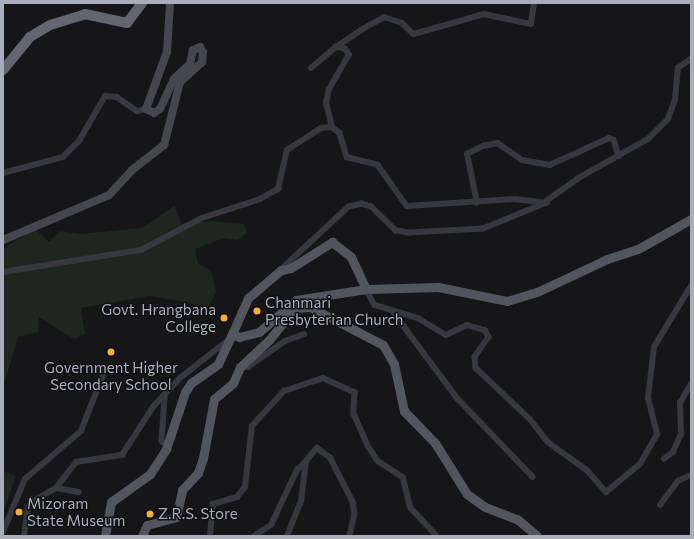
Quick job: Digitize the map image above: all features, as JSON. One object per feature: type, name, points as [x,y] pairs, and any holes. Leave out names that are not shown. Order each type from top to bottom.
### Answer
[{"type":"highway","points":[[3,70],[30,37],[50,26],[84,14],[127,23],[142,3]]},
{"type":"main road","points":[[232,336],[239,337],[259,332],[296,300],[366,289],[438,287],[507,301],[537,292],[607,259],[638,249],[691,219]]},
{"type":"main road","points":[[105,536],[111,502],[150,474],[166,445],[184,392],[191,383],[218,364],[248,298],[281,270],[291,268],[332,242],[351,257],[366,289]]},
{"type":"main road","points":[[142,536],[147,525],[176,517],[182,490],[198,473],[203,458],[214,399],[233,383],[240,367],[296,308],[310,307],[376,340],[383,345],[394,364],[404,411],[435,443],[467,494],[484,507],[517,519],[537,536]]},
{"type":"street","points":[[146,109],[167,52],[170,3]]},
{"type":"street","points":[[311,68],[336,47],[384,17],[402,23],[414,34],[484,14],[531,24],[534,3]]},
{"type":"street","points":[[336,47],[346,50],[349,55],[330,89],[326,103],[332,127],[340,133],[343,153],[378,165],[407,206],[546,201],[648,139],[668,119],[675,100],[678,68],[691,59]]},
{"type":"street","points":[[3,173],[64,157],[79,141],[105,96],[117,97],[137,111],[146,109],[154,113],[160,109],[174,79],[190,64],[193,50],[202,49],[202,62],[177,90],[164,145],[132,170],[109,195],[3,240]]},
{"type":"street","points":[[3,272],[141,250],[202,218],[260,200],[278,189],[287,150],[309,133],[332,127]]},
{"type":"street","points":[[477,203],[467,154],[488,144],[498,144],[530,164],[550,165],[609,138],[614,140],[618,156]]},
{"type":"street","points":[[281,270],[349,207],[362,204],[371,207],[396,231],[409,233],[483,229],[517,214],[544,207],[546,201]]},
{"type":"street","points":[[366,289],[372,304],[394,313],[418,318],[446,335],[467,325],[485,330],[489,337],[475,357],[476,368],[530,419],[548,442],[609,492],[640,464],[656,434],[648,398],[654,347],[691,286]]},
{"type":"street","points":[[394,313],[458,399],[533,477]]},
{"type":"street","points":[[240,367],[248,367],[285,341],[304,334]]},
{"type":"street","points":[[24,536],[28,508],[56,488],[76,462],[122,454],[148,414],[165,398],[179,379],[232,336]]},
{"type":"street","points":[[3,532],[25,479],[81,431],[105,370]]},
{"type":"street","points":[[210,536],[212,504],[237,497],[245,487],[252,426],[284,391],[323,378],[355,392],[354,414],[369,447],[378,461],[403,477],[411,508],[437,536]]},
{"type":"street","points":[[664,459],[673,452],[681,434],[680,403],[691,384]]},
{"type":"street","points":[[165,398],[162,441],[166,445]]},
{"type":"street","points":[[254,536],[271,525],[297,470],[317,448],[330,457],[354,502],[356,514],[350,536]]},
{"type":"street","points":[[287,536],[301,501],[306,461]]},
{"type":"street","points":[[660,505],[678,481],[691,475]]},
{"type":"street","points":[[56,488],[79,492]]},
{"type":"shaded area","points":[[174,206],[182,224],[207,221],[244,224],[247,232],[238,240],[224,238],[195,249],[198,264],[211,270],[216,292],[206,312],[191,303],[149,296],[81,308],[85,334],[74,339],[39,317],[38,332],[18,337],[3,388],[3,249],[35,229],[49,242],[60,231],[80,234],[142,228]]},
{"type":"shaded area","points":[[3,471],[16,476],[3,513]]},
{"type":"place","name":"Chanmari Presbyterian Church","points":[[257,311]]},
{"type":"place","name":"Govt. Hrangbana College","points":[[224,318]]},
{"type":"place","name":"Government Higher Secondary School","points":[[111,352]]},
{"type":"place","name":"Mizoram State Museum","points":[[19,512]]},
{"type":"place","name":"Z.R.S. Store","points":[[150,514]]}]
